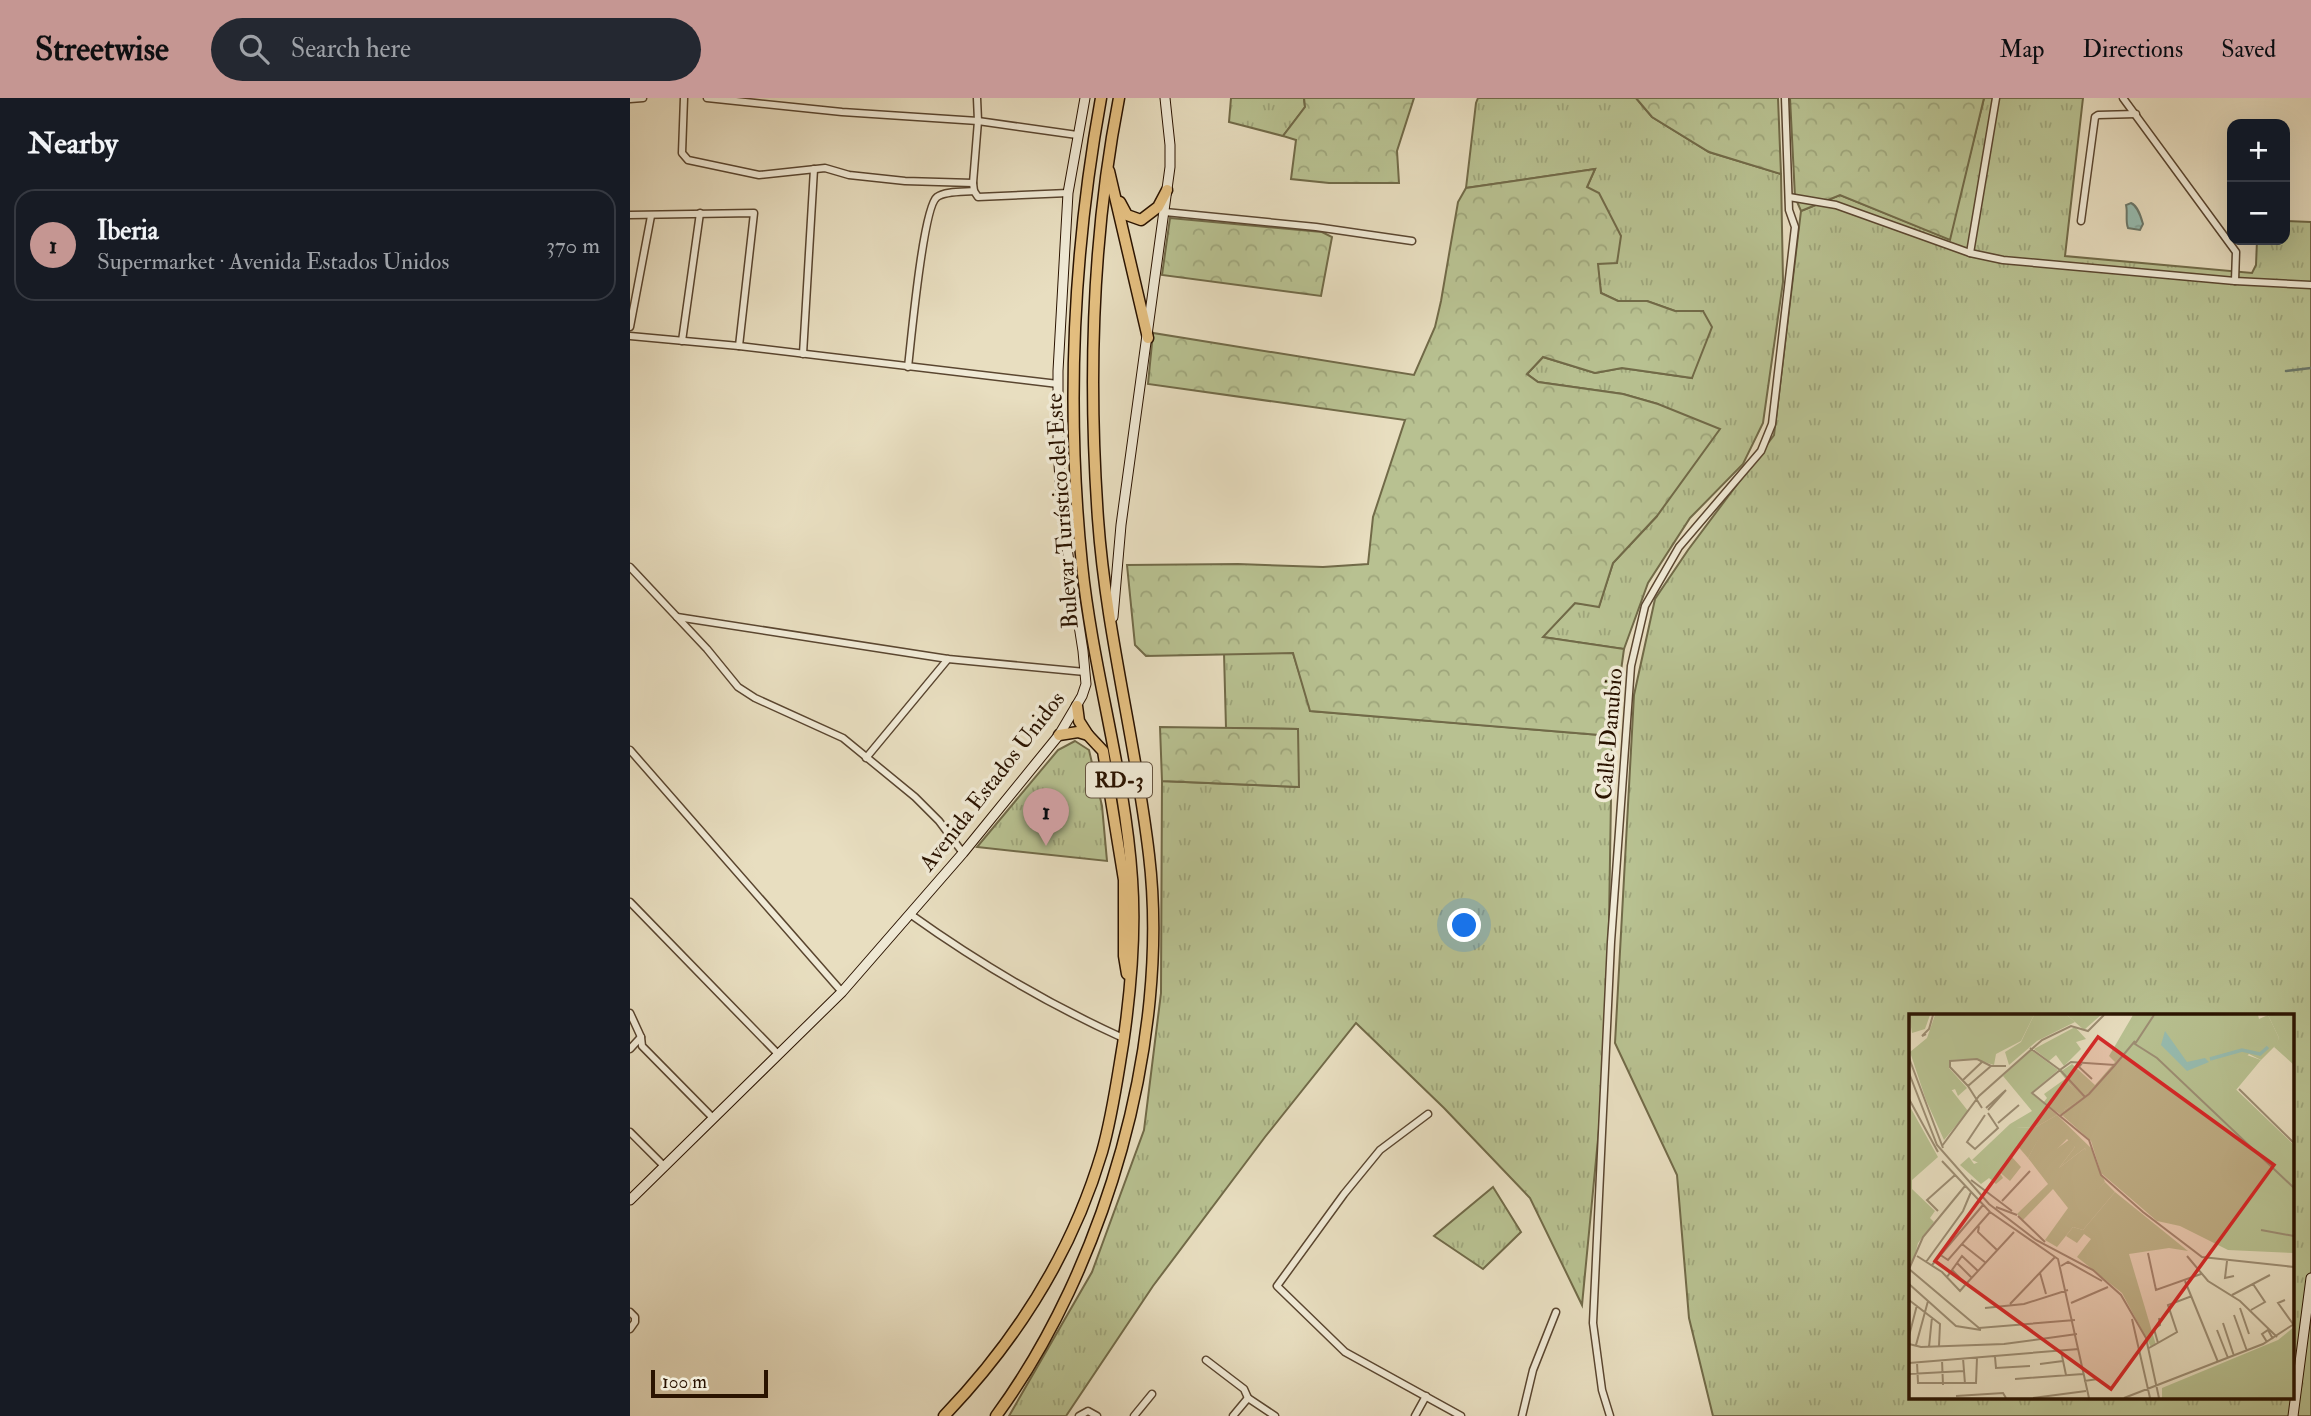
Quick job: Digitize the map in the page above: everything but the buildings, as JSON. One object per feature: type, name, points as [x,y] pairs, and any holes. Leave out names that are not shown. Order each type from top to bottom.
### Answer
[{"type":"highway","name":"Bulevar Turístico del Este","points":[[944,1416],[978,1381],[1008,1341],[1058,1262],[1101,1153],[1114,1103],[1130,990],[1132,878],[1117,767],[1097,666],[1082,565],[1073,415],[1075,303],[1080,235],[1101,98]]},
{"type":"highway","name":"Bulevar Turístico del Este","points":[[996,1416],[1032,1363],[1083,1258],[1101,1212],[1126,1130],[1146,1033],[1153,943],[1150,857],[1112,629],[1098,520],[1094,437],[1094,301],[1107,162],[1119,98]]},
{"type":"highway","points":[[1107,162],[1148,338]]},
{"type":"highway","points":[[1114,192],[1128,215],[1141,220],[1158,207],[1167,190]]},
{"type":"highway","points":[[1077,706],[1079,721],[1103,751],[1124,880],[1124,956],[1130,990]]},
{"type":"highway","points":[[1059,735],[1078,732],[1088,735]]},
{"type":"street","points":[[630,99],[643,98]]},
{"type":"street","points":[[684,98],[684,158],[760,175],[825,168],[849,175],[974,187]]},
{"type":"street","points":[[706,98],[842,112],[978,121],[1077,135]]},
{"type":"street","points":[[977,98],[974,187],[978,197],[1068,193]]},
{"type":"street","name":"Avenida Estados Unidos","points":[[630,1200],[842,992],[963,853],[1059,735],[1077,706],[1086,684],[1063,523],[1058,450],[1058,384],[1068,193],[1085,98]]},
{"type":"street","points":[[1112,629],[1121,525],[1165,212],[1170,145],[1165,98]]},
{"type":"street","name":"Calle Danubio","points":[[1610,1416],[1602,1390],[1593,1323],[1611,942],[1631,666],[1645,606],[1679,547],[1761,451],[1772,424],[1795,226],[1789,210],[1785,98]]},
{"type":"street","points":[[1970,253],[1996,98]]},
{"type":"street","points":[[2123,98],[2236,252],[2235,281]]},
{"type":"street","points":[[2081,221],[2095,117],[2136,114]]},
{"type":"street","points":[[803,354],[814,169]]},
{"type":"street","points":[[908,366],[930,207],[940,195],[974,187]]},
{"type":"street","points":[[1789,197],[1836,205],[1970,253],[2003,260],[2235,281],[2311,285]]},
{"type":"street","points":[[1165,212],[1316,227],[1412,241]]},
{"type":"street","points":[[682,341],[700,213]]},
{"type":"street","points":[[630,215],[754,213],[739,346]]},
{"type":"street","points":[[630,327],[651,216]]},
{"type":"street","points":[[630,336],[739,346],[1058,384]]},
{"type":"street","points":[[630,567],[707,649],[738,687],[755,698],[843,738],[928,809],[963,853]]},
{"type":"street","points":[[675,617],[948,659],[1084,672]]},
{"type":"street","points":[[866,758],[948,659]]},
{"type":"street","points":[[630,750],[842,992]]},
{"type":"street","points":[[630,902],[778,1054]]},
{"type":"street","points":[[911,914],[963,952],[1009,980],[1085,1021],[1124,1038]]},
{"type":"street","points":[[630,1013],[641,1037],[642,1046],[713,1118]]},
{"type":"street","points":[[630,1049],[641,1037]]},
{"type":"street","points":[[1428,1114],[1380,1150],[1344,1194],[1277,1286],[1345,1352],[1461,1416]]},
{"type":"street","points":[[630,1132],[664,1166]]},
{"type":"street","points":[[2293,1416],[2311,1278]]},
{"type":"street","points":[[630,1312],[635,1317],[630,1329]]},
{"type":"street","points":[[1522,1416],[1533,1370],[1556,1312]]},
{"type":"street","points":[[1206,1360],[1244,1389],[1248,1398],[1275,1416]]},
{"type":"street","points":[[1134,1416],[1152,1394]]},
{"type":"street","points":[[1415,1416],[1426,1396]]},
{"type":"street","points":[[1233,1416],[1248,1398]]},
{"type":"street","points":[[1079,1416],[1088,1412],[1097,1416]]},
{"type":"green space","points":[[1231,98],[1304,98],[1305,107],[1283,136],[1229,122]]},
{"type":"green space","points":[[1304,98],[1414,98],[1397,151],[1399,183],[1329,183],[1291,179],[1296,140],[1283,136],[1305,107]]},
{"type":"green space","points":[[1478,98],[1636,98],[1652,117],[1709,152],[1781,174],[1783,282],[1763,423],[1743,464],[1690,518],[1648,583],[1624,649],[1542,637],[1575,603],[1599,606],[1613,563],[1657,516],[1658,404],[1623,394],[1538,382],[1527,374],[1543,357],[1595,373],[1622,368],[1692,378],[1703,311],[1675,311],[1647,301],[1618,301],[1601,293],[1587,187],[1595,169],[1466,188]]},
{"type":"green space","points":[[1636,98],[1778,98],[1781,174],[1709,152],[1652,117]]},
{"type":"green space","points":[[1790,98],[1984,98],[1950,240],[1840,195],[1801,211],[1795,197]]},
{"type":"green space","points":[[1984,98],[2083,98],[2065,256],[2252,273],[2256,265],[2257,245],[2290,245],[2290,221],[2311,222],[2311,1416],[1713,1416],[1689,1318],[1677,1175],[1615,1043],[1634,695],[1655,599],[1774,435],[1801,211],[1840,195],[1949,239]]},
{"type":"green space","points":[[1595,169],[1587,187],[1599,193],[1621,236],[1617,263],[1598,264],[1601,293],[1618,301],[1647,301],[1675,311],[1703,311],[1712,327],[1692,378],[1622,368],[1595,373],[1543,357],[1527,374],[1538,382],[1623,394],[1658,404],[1720,429],[1657,516],[1613,563],[1599,607],[1575,603],[1543,637],[1624,649],[1612,736],[1310,711],[1293,653],[1146,656],[1135,645],[1127,565],[1238,564],[1323,567],[1368,564],[1373,517],[1405,420],[1148,384],[1153,333],[1414,375],[1435,327],[1458,202],[1466,188]]},
{"type":"green space","points":[[1170,218],[1322,232],[1332,237],[1321,296],[1162,275]]},
{"type":"green space","points":[[1224,653],[1293,653],[1311,711],[1612,736],[1607,1046],[1582,1305],[1530,1198],[1444,1108],[1356,1023],[1265,1137],[1153,1286],[1066,1416],[1009,1416],[1092,1272],[1144,1130],[1161,993],[1162,781],[1298,787],[1298,729],[1226,728]]},
{"type":"green space","points":[[1160,727],[1298,729],[1299,787],[1162,781]]},
{"type":"green space","points":[[1075,741],[1089,750],[1102,806],[1107,861],[977,847],[1058,750]]},
{"type":"green space","points":[[1493,1187],[1521,1232],[1483,1269],[1434,1236]]},
{"type":"water","points":[[2131,203],[2137,209],[2143,224],[2140,230],[2128,228],[2126,205]]},
{"type":"waterway","points":[[2286,371],[2311,368]]},
{"type":"place","name":"Iberia","points":[[1046,846]]}]
